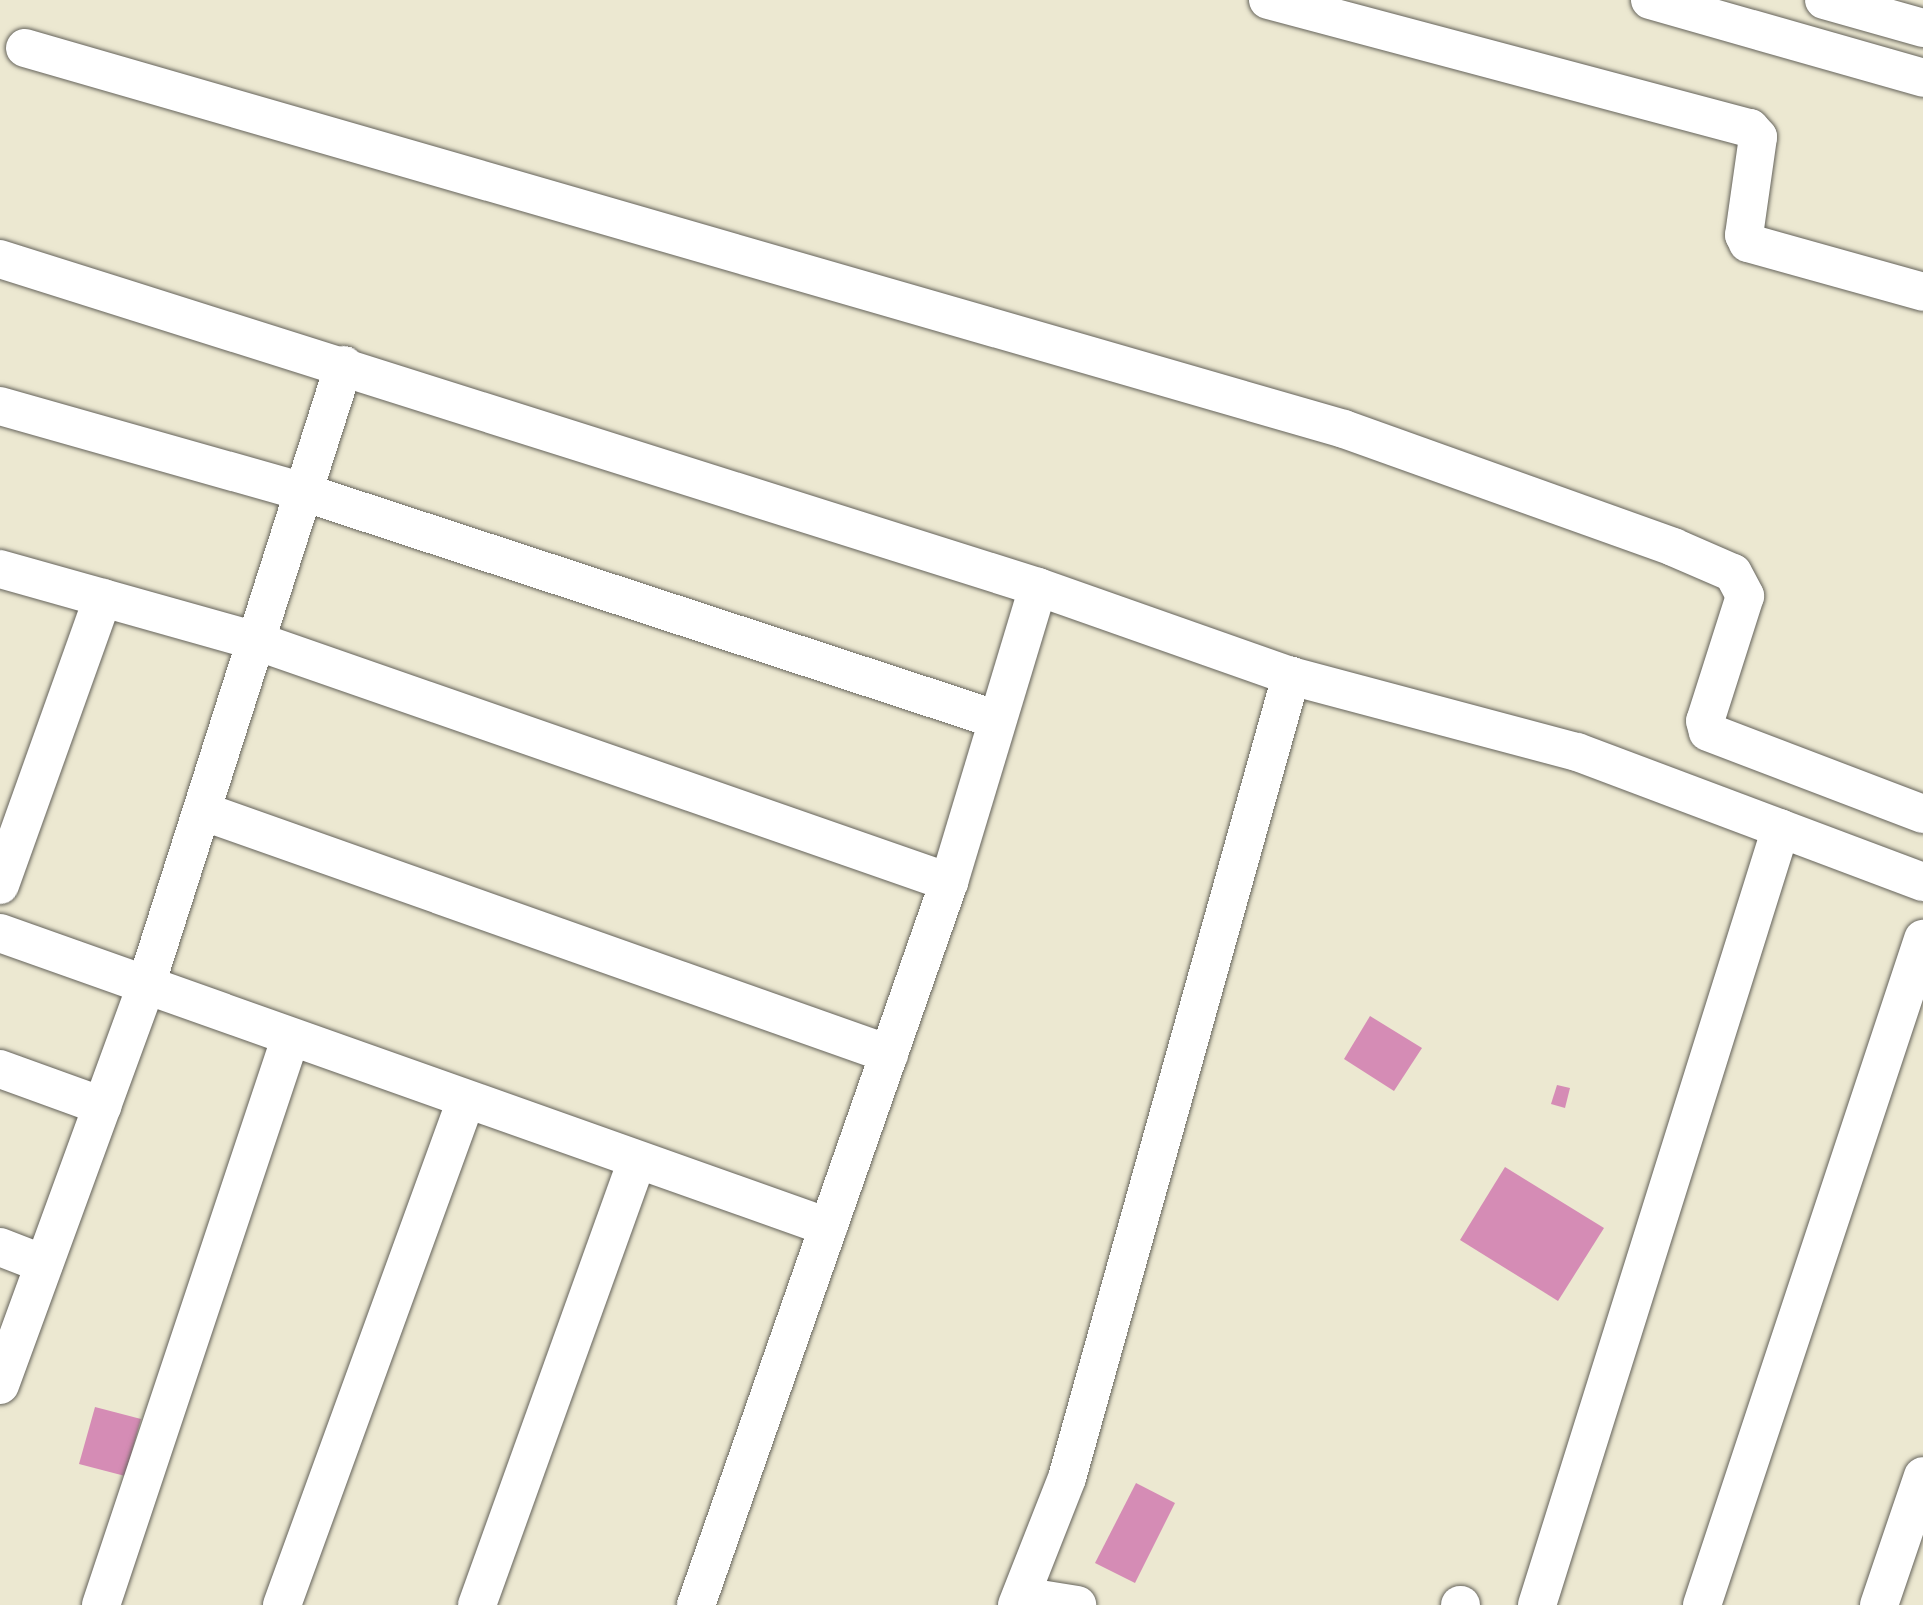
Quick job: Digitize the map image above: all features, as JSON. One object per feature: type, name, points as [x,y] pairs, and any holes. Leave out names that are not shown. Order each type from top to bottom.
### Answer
[{"type":"street","points":[[1268,0],[1749,128],[1758,137],[1744,235],[1748,243],[1923,292]]},
{"type":"street","points":[[1650,0],[1923,78]]},
{"type":"street","points":[[1824,0],[1923,28]]},
{"type":"street","points":[[25,48],[1344,429],[1673,547],[1733,573],[1745,596],[1705,721],[1708,732],[1923,814]]},
{"type":"street","points":[[0,260],[344,365],[1038,587],[1291,676],[1577,752],[1923,882]]},
{"type":"street","points":[[0,1385],[145,988],[344,365]]},
{"type":"street","points":[[0,406],[303,492],[998,720]]},
{"type":"street","points":[[0,569],[256,641],[949,882]]},
{"type":"street","points":[[696,1605],[949,882],[1038,587]]},
{"type":"street","points":[[0,885],[103,598]]},
{"type":"street","points":[[1077,1605],[1019,1600],[1067,1478],[1291,676]]},
{"type":"street","points":[[202,811],[889,1054]]},
{"type":"street","points":[[1536,1605],[1781,828]]},
{"type":"street","points":[[0,933],[145,988],[828,1227]]},
{"type":"street","points":[[1702,1605],[1923,939]]},
{"type":"street","points":[[101,1605],[290,1039]]},
{"type":"street","points":[[0,1069],[102,1107]]},
{"type":"street","points":[[282,1605],[466,1100]]},
{"type":"street","points":[[477,1605],[637,1161]]},
{"type":"street","points":[[0,1247],[44,1264]]},
{"type":"street","points":[[1879,1605],[1923,1476]]},
{"type":"building","points":[[1370,1016],[1422,1048],[1394,1091],[1344,1059]]},
{"type":"building","points":[[1557,1085],[1570,1088],[1565,1108],[1551,1104]]},
{"type":"building","points":[[1505,1167],[1604,1228],[1558,1301],[1460,1240]]},
{"type":"building","points":[[95,1407],[141,1419],[125,1476],[79,1464]]},
{"type":"building","points":[[1136,1483],[1175,1503],[1135,1583],[1095,1563]]}]
